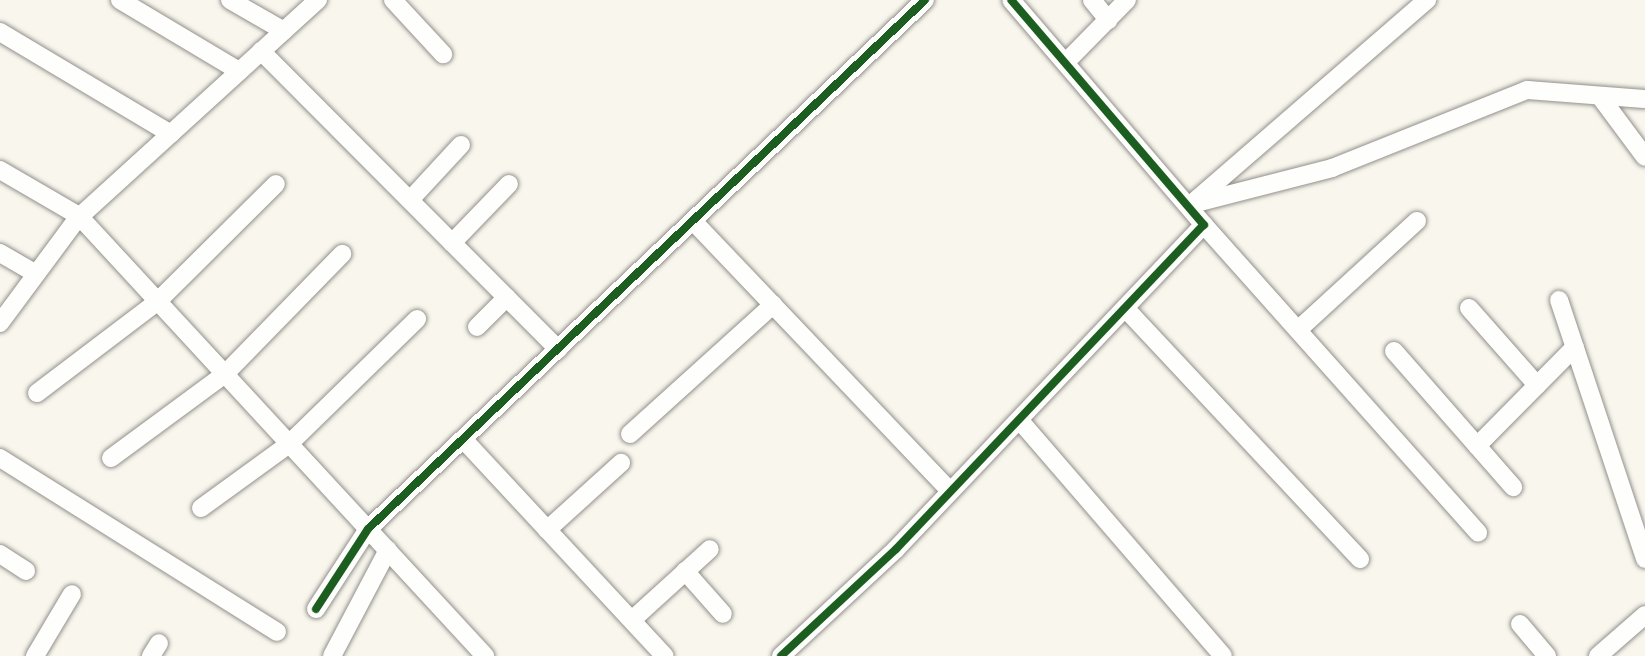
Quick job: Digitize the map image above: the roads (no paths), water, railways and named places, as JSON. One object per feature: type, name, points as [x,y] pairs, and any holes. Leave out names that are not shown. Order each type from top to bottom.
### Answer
[{"type":"street","points":[[120,0],[239,71]]},
{"type":"street","points":[[230,0],[284,31]]},
{"type":"street","points":[[0,323],[33,272],[79,216],[318,0]]},
{"type":"street","points":[[393,0],[443,54]]},
{"type":"street","points":[[316,609],[368,529],[925,0]]},
{"type":"street","points":[[1011,0],[1192,204],[1204,225],[1478,533]]},
{"type":"street","points":[[1092,0],[1108,20]]},
{"type":"street","points":[[1066,62],[1127,0]]},
{"type":"street","points":[[1192,204],[1427,0]]},
{"type":"street","points":[[0,32],[171,134]]},
{"type":"street","points":[[261,51],[558,349]]},
{"type":"street","points":[[1192,204],[1332,168],[1527,90],[1602,99],[1645,99]]},
{"type":"street","points":[[1602,99],[1645,157]]},
{"type":"street","points":[[410,200],[461,145]]},
{"type":"street","points":[[0,170],[79,216],[485,656]]},
{"type":"street","points":[[37,393],[158,301],[276,184]]},
{"type":"street","points":[[452,243],[509,184]]},
{"type":"street","points":[[693,221],[950,491]]},
{"type":"street","points":[[1299,329],[1417,221]]},
{"type":"street","points":[[781,656],[1021,422],[1204,225]]},
{"type":"street","points":[[0,253],[33,272]]},
{"type":"street","points":[[111,458],[225,374],[342,254]]},
{"type":"street","points":[[477,327],[507,297]]},
{"type":"street","points":[[1559,300],[1645,559]]},
{"type":"street","points":[[630,434],[773,305]]},
{"type":"street","points":[[1125,308],[1360,559]]},
{"type":"street","points":[[1469,308],[1537,385]]},
{"type":"street","points":[[201,508],[289,444],[417,319]]},
{"type":"street","points":[[1477,446],[1575,347]]},
{"type":"street","points":[[1394,351],[1513,487]]},
{"type":"street","points":[[1021,422],[1223,656]]},
{"type":"street","points":[[463,439],[665,656]]},
{"type":"street","points":[[0,458],[277,632]]},
{"type":"street","points":[[547,530],[621,463]]},
{"type":"street","points":[[632,620],[710,549]]},
{"type":"street","points":[[332,656],[388,550]]},
{"type":"street","points":[[0,554],[26,571]]},
{"type":"street","points":[[685,571],[723,614]]},
{"type":"street","points":[[35,656],[72,594]]},
{"type":"street","points":[[1598,656],[1645,615]]},
{"type":"street","points":[[1520,624],[1547,656]]}]
